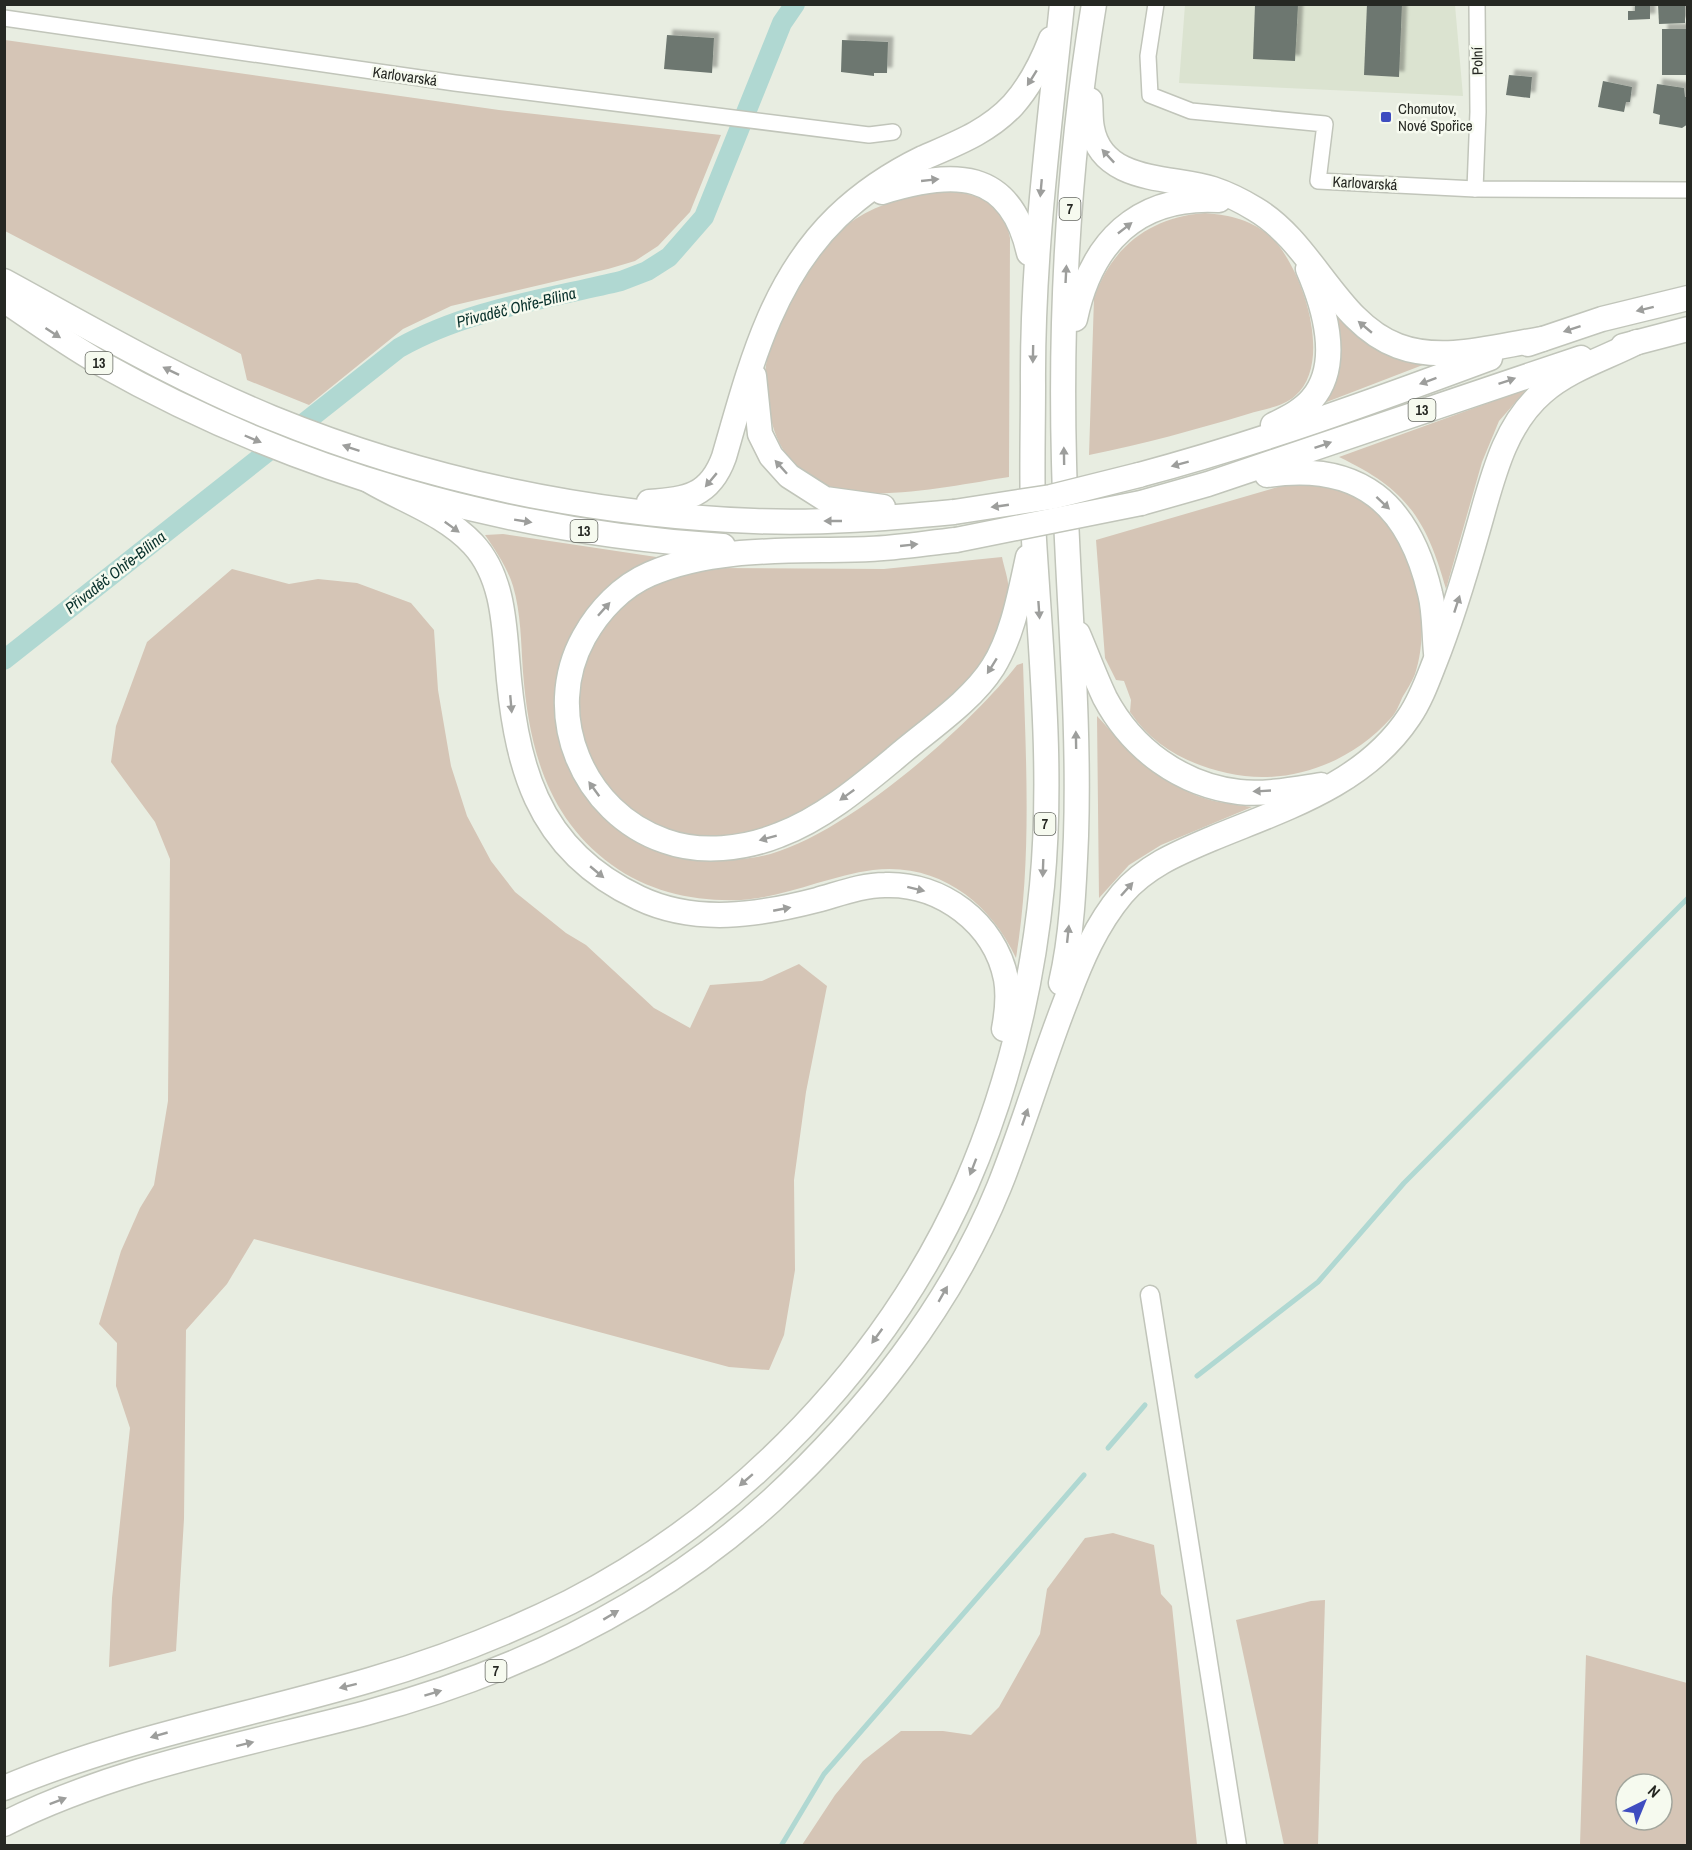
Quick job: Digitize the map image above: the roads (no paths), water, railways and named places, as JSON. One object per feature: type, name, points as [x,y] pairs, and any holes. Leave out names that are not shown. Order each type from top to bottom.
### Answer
[{"type":"highway","points":[[591,506],[677,501],[688,498],[708,485],[720,467],[761,336],[783,286],[801,257],[838,216],[893,174],[980,132],[1013,105],[1045,54],[1061,4]]},
{"type":"highway","name":"7","points":[[4,1788],[81,1758],[157,1735],[369,1681],[446,1656],[522,1625],[577,1599],[693,1524],[795,1435],[874,1340],[906,1295],[939,1240],[966,1184],[994,1112],[1014,1046],[1032,966],[1042,881],[1046,792],[1044,684],[1034,531],[1034,274],[1061,4]]},
{"type":"highway","name":"7","points":[[4,1824],[90,1789],[154,1768],[372,1712],[454,1687],[519,1662],[595,1624],[653,1590],[714,1548],[766,1505],[816,1458],[861,1407],[935,1308],[997,1192],[1045,1053],[1065,966],[1074,879],[1077,790],[1063,375],[1075,140],[1094,4]]},
{"type":"highway","points":[[1087,44],[1092,128],[1099,145],[1112,161],[1132,173],[1212,189],[1239,199],[1259,211],[1282,229],[1354,316],[1386,342],[1413,351],[1445,354],[1542,339]]},
{"type":"highway","points":[[838,216],[879,192],[914,183],[946,179],[977,182],[1003,199],[1018,217],[1024,228],[1034,274]]},
{"type":"highway","points":[[1063,375],[1087,276],[1101,252],[1120,231],[1152,211],[1187,201],[1224,201],[1259,211]]},
{"type":"highway","points":[[1220,454],[1304,407],[1312,399],[1325,376],[1328,347],[1319,301],[1304,260],[1282,229]]},
{"type":"highway","name":"13","points":[[4,281],[161,366],[224,397],[320,437],[407,465],[510,492],[591,506],[659,515],[755,522],[861,521],[954,512],[1051,497],[1220,454],[1602,319],[1688,298]]},
{"type":"highway","name":"13","points":[[4,300],[97,362],[200,414],[277,449],[379,485],[512,519],[583,531],[652,541],[788,551],[873,549],[956,540],[1141,502],[1208,484],[1545,368],[1688,329]]},
{"type":"highway","points":[[1045,1053],[1083,956],[1100,924],[1137,878],[1168,857],[1301,803],[1341,781],[1389,744],[1419,699],[1456,607],[1493,475],[1510,434],[1544,391],[1562,379],[1637,342]]},
{"type":"highway","points":[[753,367],[760,434],[771,456],[789,476],[807,489],[825,499],[850,504],[954,512]]},
{"type":"highway","points":[[1208,484],[1311,471],[1342,477],[1372,492],[1393,511],[1419,551],[1431,596],[1436,658]]},
{"type":"highway","points":[[379,485],[453,526],[474,545],[487,565],[498,591],[504,623],[513,724],[521,760],[533,794],[552,826],[574,853],[604,878],[640,899],[676,910],[711,915],[744,915],[786,908],[886,885],[902,885],[937,895],[953,902],[969,915],[994,946],[1007,980],[1008,1003],[994,1112]]},
{"type":"highway","points":[[788,551],[694,561],[650,574],[616,596],[596,618],[580,644],[568,682],[567,722],[574,751],[587,779],[599,796],[629,824],[647,834],[686,847],[706,849],[747,844],[779,836],[821,814],[868,781],[975,689],[993,668],[1006,640],[1034,531]]},
{"type":"highway","points":[[1072,620],[1105,698],[1121,723],[1142,747],[1165,766],[1204,785],[1240,792],[1286,790],[1341,781]]},
{"type":"street","name":"Karlovarská","points":[[1156,4],[1148,56],[1150,95],[1191,111],[1325,124],[1318,181],[1475,189],[1688,190]]},
{"type":"street","name":"Polní","points":[[1475,189],[1478,112],[1477,4]]},
{"type":"street","name":"Karlovarská","points":[[4,18],[454,83],[869,135],[893,132]]},
{"type":"street","points":[[1150,1295],[1237,1845]]},
{"type":"waterway","name":"Přivaděč Ohře-Bílina","points":[[4,660],[399,348],[451,324],[479,315],[621,281],[647,271],[669,257],[704,217],[782,23],[795,4]]},
{"type":"waterway","points":[[1197,1376],[1318,1282],[1404,1183],[1688,898]]},
{"type":"waterway","points":[[1108,1448],[1145,1405]]},
{"type":"waterway","points":[[781,1846],[824,1774],[1084,1475]]},
{"type":"place","name":"Chomutov, Nové Spořice","points":[[1386,117]]}]
